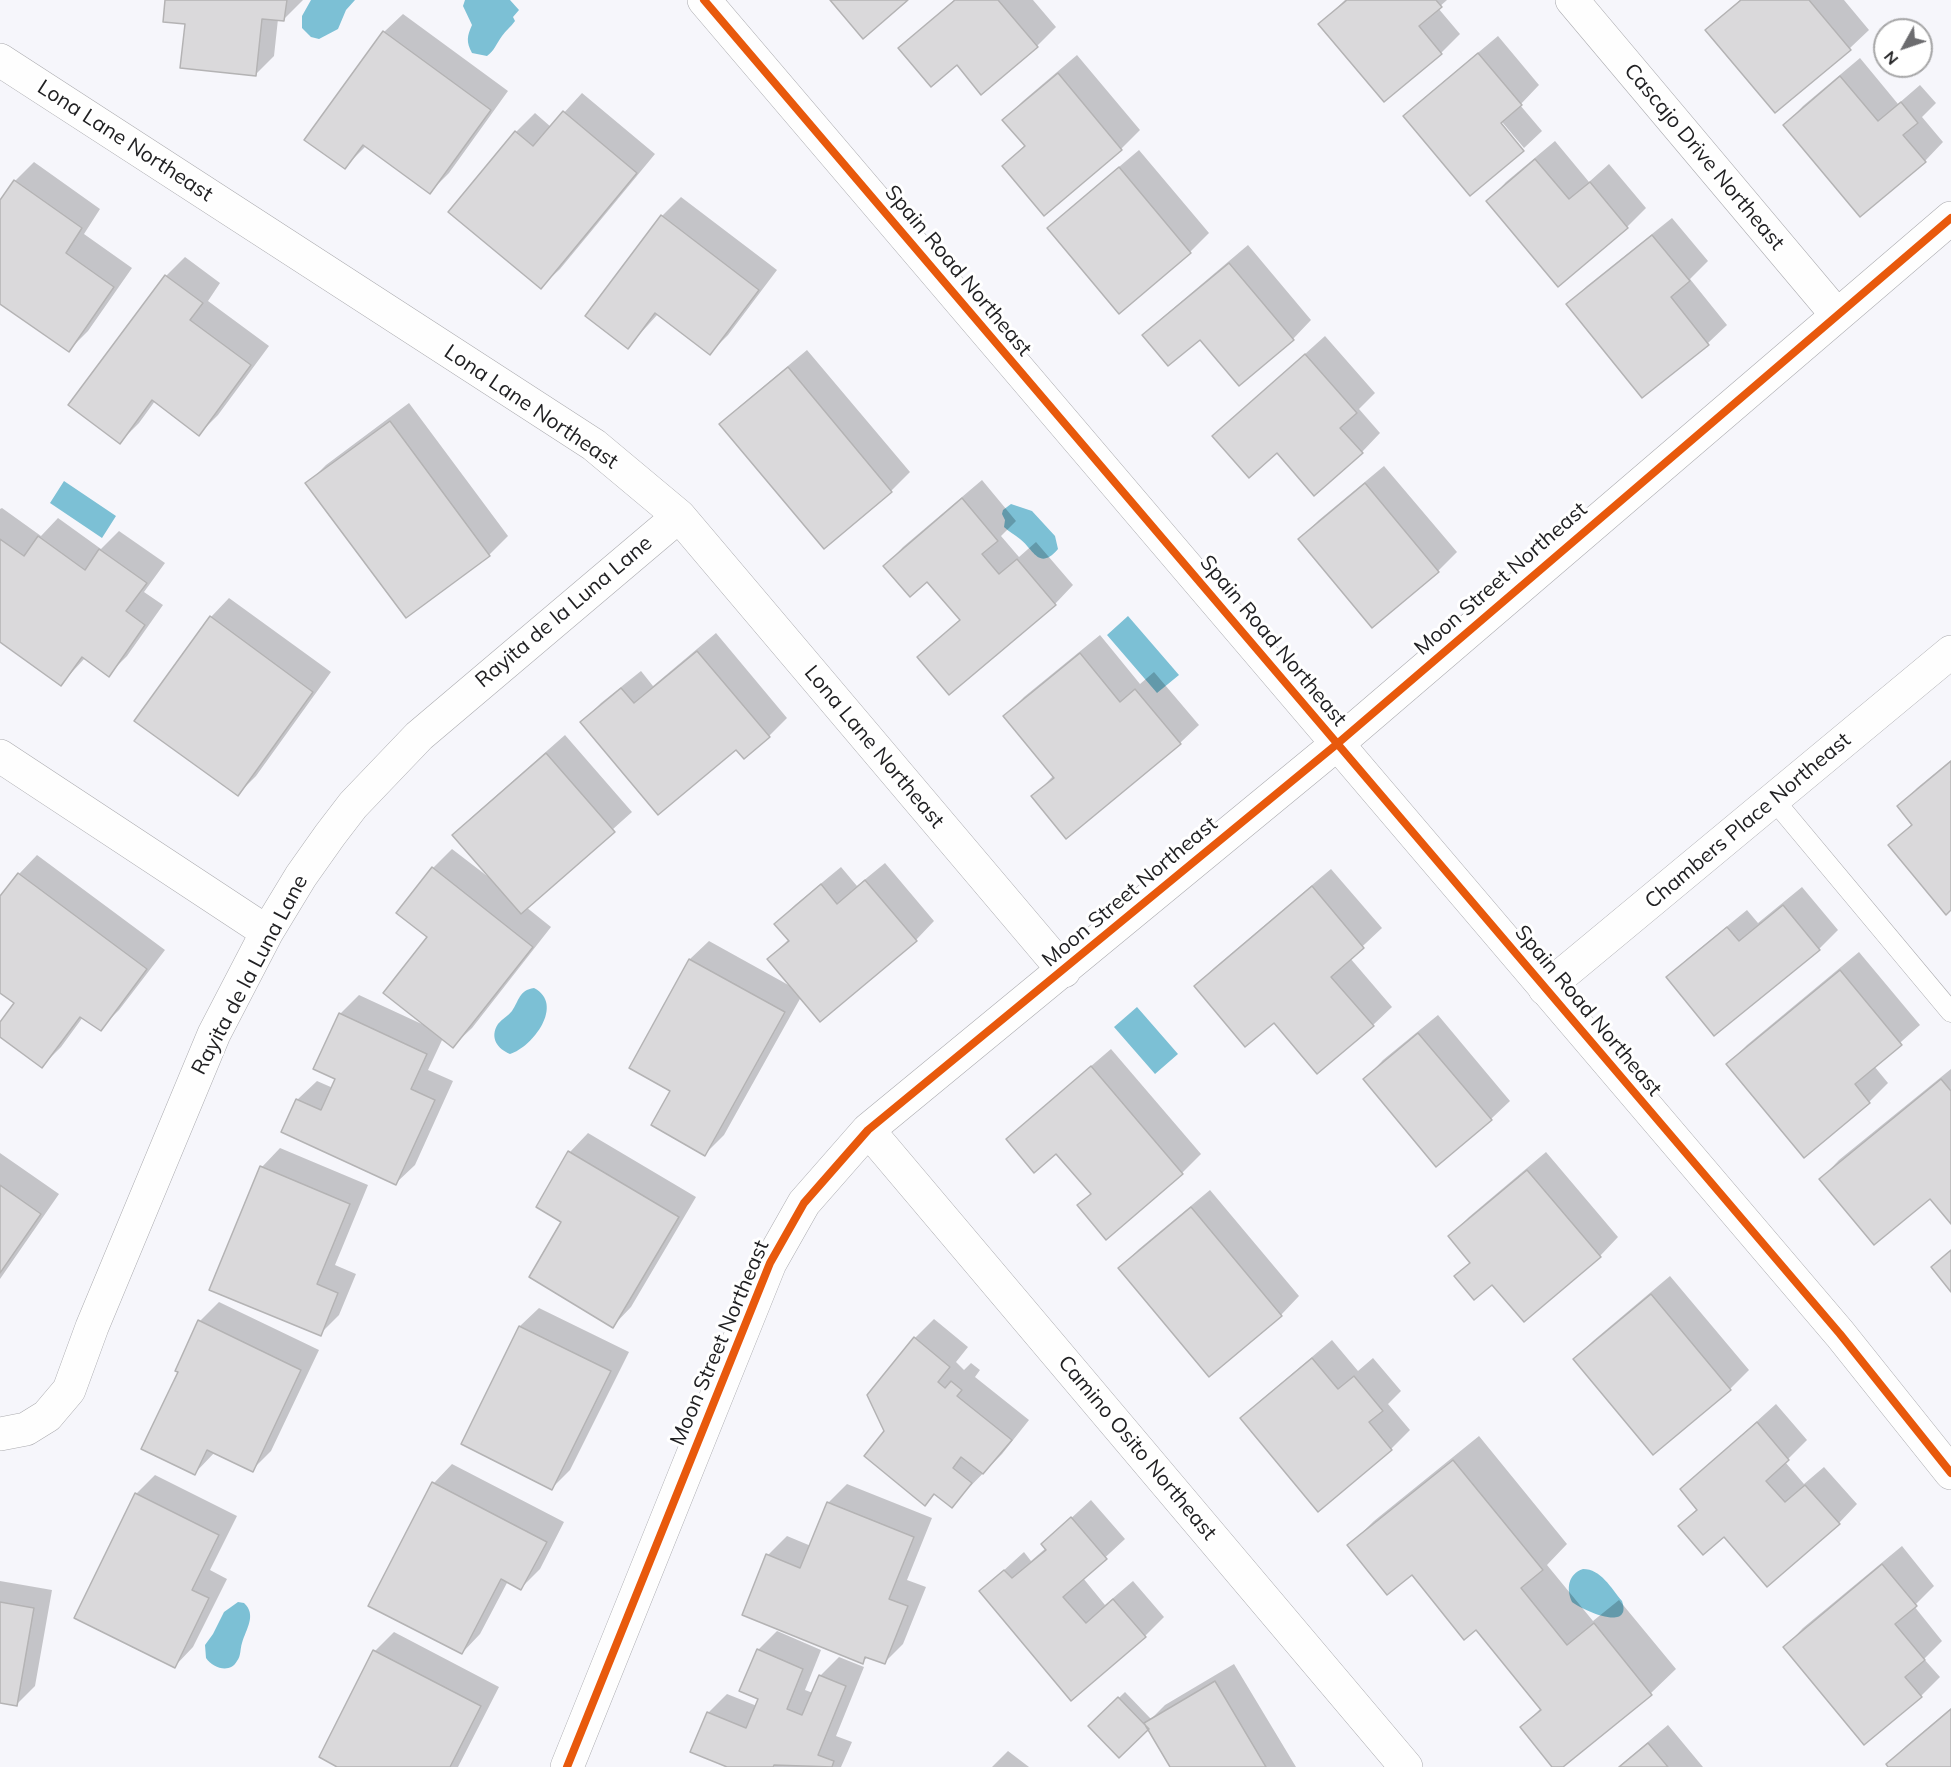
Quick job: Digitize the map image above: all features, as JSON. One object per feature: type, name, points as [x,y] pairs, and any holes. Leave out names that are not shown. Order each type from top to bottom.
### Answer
[{"type":"street","name":"Spain Road Northeast","points":[[704,0],[1840,1334],[1951,1473]]},
{"type":"street","name":"Cascajo Drive Northeast","points":[[1572,0],[1837,315]]},
{"type":"street","name":"Lona Lane Northeast","points":[[0,60],[594,445],[679,516],[1064,971]]},
{"type":"street","name":"Moon Street Northeast","points":[[567,1767],[770,1263],[804,1203],[868,1130],[1337,744],[1951,218]]},
{"type":"street","name":"Rayita de la Luna Lane","points":[[5,1433],[26,1429],[48,1416],[69,1390],[92,1327],[214,1034],[267,932],[301,876],[353,805],[419,735],[679,516]]},
{"type":"street","name":"Chambers Place Northeast","points":[[1545,989],[1951,651]]},
{"type":"street","points":[[0,756],[267,932]]},
{"type":"street","name":"Camino Osito Northeast","points":[[868,1130],[1406,1767]]},
{"type":"lane","points":[[1774,800],[1951,1012]]},
{"type":"water","points":[[311,0],[355,0],[346,10],[338,29],[319,39],[311,37],[302,28],[302,16]]},
{"type":"water","points":[[465,0],[510,0],[519,10],[513,17],[515,21],[487,56],[472,53],[470,49],[468,39],[472,25],[463,6]]},
{"type":"water","points":[[64,481],[116,516],[102,538],[50,503]]},
{"type":"water","points":[[1011,504],[1032,511],[1055,536],[1058,549],[1046,558],[1041,558],[1004,527],[1003,510]]},
{"type":"water","points":[[1128,616],[1179,675],[1157,693],[1107,635]]},
{"type":"water","points":[[534,988],[543,995],[547,1004],[546,1014],[536,1034],[528,1043],[510,1054],[496,1042],[495,1029],[512,1011],[520,996],[525,991]]},
{"type":"water","points":[[1137,1007],[1178,1054],[1155,1074],[1114,1027]]},
{"type":"water","points":[[1583,1569],[1595,1572],[1610,1585],[1622,1601],[1623,1611],[1620,1616],[1595,1614],[1572,1602],[1569,1592],[1571,1578]]},
{"type":"water","points":[[238,1602],[244,1603],[250,1612],[240,1655],[234,1665],[226,1668],[217,1667],[206,1658],[205,1645],[224,1612]]},
{"type":"building","points":[[165,0],[287,0],[284,21],[262,19],[256,76],[180,68],[185,24],[163,22]]},
{"type":"building","points":[[830,0],[908,0],[863,39]]},
{"type":"building","points":[[955,0],[998,0],[1038,47],[981,95],[957,65],[931,87],[898,48]]},
{"type":"building","points":[[1347,0],[1436,0],[1442,7],[1419,26],[1442,54],[1384,102],[1318,24]]},
{"type":"building","points":[[1741,0],[1809,0],[1851,50],[1775,113],[1705,30]]},
{"type":"building","points":[[383,31],[491,110],[430,194],[363,145],[345,169],[304,140]]},
{"type":"building","points":[[1478,53],[1522,105],[1501,123],[1524,151],[1470,196],[1403,116]]},
{"type":"building","points":[[1058,73],[1122,150],[1044,216],[1002,166],[1025,146],[1002,120]]},
{"type":"building","points":[[1840,76],[1878,121],[1901,102],[1918,123],[1903,135],[1926,162],[1860,217],[1783,125]]},
{"type":"building","points":[[563,111],[637,173],[541,289],[448,212],[515,131],[533,146]]},
{"type":"building","points":[[1535,159],[1569,199],[1590,182],[1628,228],[1558,287],[1486,201]]},
{"type":"building","points":[[1119,167],[1191,253],[1119,314],[1047,228]]},
{"type":"building","points":[[14,180],[82,228],[66,253],[114,287],[69,352],[0,304],[0,200]]},
{"type":"building","points":[[661,215],[759,290],[710,355],[655,313],[628,349],[585,316]]},
{"type":"building","points":[[1652,235],[1690,281],[1671,297],[1709,345],[1642,398],[1566,304]]},
{"type":"building","points":[[1229,263],[1294,340],[1239,386],[1200,340],[1168,366],[1142,335]]},
{"type":"building","points":[[165,275],[203,303],[190,320],[251,365],[199,436],[152,400],[120,444],[68,405]]},
{"type":"building","points":[[1305,354],[1357,413],[1340,428],[1363,453],[1314,496],[1277,453],[1249,478],[1212,436]]},
{"type":"building","points":[[788,367],[892,492],[824,549],[719,424]]},
{"type":"building","points":[[390,421],[490,556],[406,618],[305,483]]},
{"type":"building","points":[[1365,483],[1439,572],[1372,628],[1298,539]]},
{"type":"building","points":[[962,498],[998,541],[982,554],[999,574],[1017,559],[1056,605],[949,695],[917,657],[960,620],[927,582],[910,597],[883,566]]},
{"type":"building","points":[[38,536],[85,570],[99,549],[147,583],[126,611],[145,625],[109,677],[82,657],[61,686],[0,642],[0,539],[24,556]]},
{"type":"building","points":[[210,616],[313,692],[238,796],[134,721]]},
{"type":"building","points":[[697,651],[770,737],[744,759],[736,750],[658,815],[580,722],[621,688],[634,703]]},
{"type":"building","points":[[1080,653],[1120,702],[1135,689],[1181,744],[1066,839],[1031,796],[1054,778],[1003,716]]},
{"type":"building","points":[[546,753],[615,832],[521,914],[452,835]]},
{"type":"building","points":[[1951,761],[1951,910],[1946,915],[1888,845],[1912,825],[1897,806]]},
{"type":"building","points":[[432,867],[533,947],[453,1048],[383,993],[427,937],[396,913]]},
{"type":"building","points":[[18,873],[147,969],[101,1031],[80,1017],[42,1068],[0,1037],[0,1022],[14,1003],[0,993],[0,896]]},
{"type":"building","points":[[865,880],[917,941],[820,1022],[767,959],[789,941],[774,924],[821,884],[837,904]]},
{"type":"building","points":[[1312,886],[1364,948],[1331,977],[1374,1026],[1317,1074],[1274,1023],[1245,1047],[1194,986]]},
{"type":"building","points":[[1783,905],[1820,950],[1714,1036],[1666,977],[1727,927],[1739,941]]},
{"type":"building","points":[[689,959],[785,1012],[705,1156],[651,1125],[670,1091],[629,1068]]},
{"type":"building","points":[[1840,970],[1902,1045],[1855,1084],[1870,1103],[1804,1158],[1726,1064]]},
{"type":"building","points":[[339,1013],[427,1054],[411,1089],[435,1100],[396,1185],[281,1132],[296,1099],[321,1110],[335,1079],[313,1069]]},
{"type":"building","points":[[1418,1033],[1492,1120],[1436,1167],[1363,1079]]},
{"type":"building","points":[[1091,1066],[1183,1174],[1106,1240],[1077,1205],[1091,1194],[1056,1154],[1034,1173],[1006,1139]]},
{"type":"building","points":[[1941,1079],[1951,1091],[1951,1224],[1930,1199],[1874,1245],[1819,1179]]},
{"type":"building","points":[[568,1151],[679,1217],[613,1328],[529,1277],[561,1222],[536,1207]]},
{"type":"building","points":[[260,1166],[350,1204],[317,1284],[338,1293],[321,1336],[209,1290]]},
{"type":"building","points":[[1527,1170],[1601,1257],[1524,1322],[1492,1285],[1474,1300],[1454,1276],[1470,1263],[1448,1236]]},
{"type":"building","points":[[0,1185],[41,1214],[0,1273]]},
{"type":"building","points":[[1191,1207],[1282,1316],[1209,1377],[1118,1268]]},
{"type":"building","points":[[1951,1250],[1951,1292],[1931,1267]]},
{"type":"building","points":[[1651,1294],[1731,1390],[1653,1455],[1573,1359]]},
{"type":"building","points":[[198,1320],[301,1370],[253,1472],[207,1450],[195,1475],[141,1449],[178,1372],[175,1371]]},
{"type":"building","points":[[519,1326],[611,1371],[552,1490],[461,1444]]},
{"type":"building","points":[[914,1337],[950,1367],[938,1382],[945,1388],[951,1381],[962,1390],[957,1396],[1012,1440],[983,1474],[961,1457],[953,1468],[972,1483],[952,1508],[934,1494],[925,1506],[864,1456],[884,1431],[867,1395]]},
{"type":"building","points":[[1312,1358],[1338,1389],[1354,1376],[1383,1411],[1369,1422],[1392,1450],[1318,1512],[1240,1418]]},
{"type":"building","points":[[1757,1422],[1789,1460],[1766,1481],[1785,1502],[1805,1485],[1840,1524],[1767,1587],[1724,1537],[1703,1555],[1678,1526],[1697,1510],[1680,1489]]},
{"type":"building","points":[[1453,1460],[1543,1570],[1521,1588],[1567,1645],[1594,1623],[1652,1695],[1563,1767],[1552,1767],[1520,1727],[1541,1710],[1476,1630],[1464,1640],[1412,1575],[1387,1595],[1347,1545]]},
{"type":"building","points":[[432,1482],[547,1542],[521,1590],[501,1579],[462,1654],[368,1606]]},
{"type":"building","points":[[135,1493],[219,1535],[192,1590],[209,1598],[175,1668],[74,1618]]},
{"type":"building","points":[[827,1502],[914,1537],[889,1599],[908,1606],[885,1664],[865,1657],[863,1664],[742,1615],[766,1554],[800,1568]]},
{"type":"building","points":[[1071,1517],[1107,1559],[1063,1597],[1086,1623],[1113,1599],[1146,1637],[1071,1701],[979,1591],[1004,1570],[1012,1578],[1046,1550],[1041,1544]]},
{"type":"building","points":[[1882,1564],[1917,1606],[1895,1624],[1925,1660],[1905,1677],[1922,1697],[1864,1745],[1783,1647]]},
{"type":"building","points":[[0,1602],[34,1608],[17,1706],[0,1703]]},
{"type":"building","points":[[757,1649],[803,1669],[787,1709],[802,1715],[819,1675],[846,1686],[818,1755],[834,1761],[832,1767],[774,1765],[773,1767],[727,1767],[690,1752],[707,1712],[746,1728],[758,1699],[739,1691]]},
{"type":"building","points":[[373,1650],[481,1706],[450,1767],[337,1767],[319,1757]]},
{"type":"building","points":[[1215,1681],[1266,1767],[1170,1767],[1144,1723]]},
{"type":"building","points":[[1118,1697],[1149,1729],[1119,1758],[1088,1726]]},
{"type":"building","points":[[1951,1709],[1951,1767],[1888,1767],[1886,1764]]},
{"type":"building","points":[[1648,1743],[1668,1767],[1619,1767]]},
{"type":"cycle path","points":[[704,0],[1840,1334],[1951,1473]]},
{"type":"cycle path","points":[[567,1767],[770,1263],[804,1203],[868,1130],[1337,744],[1951,218]]}]
